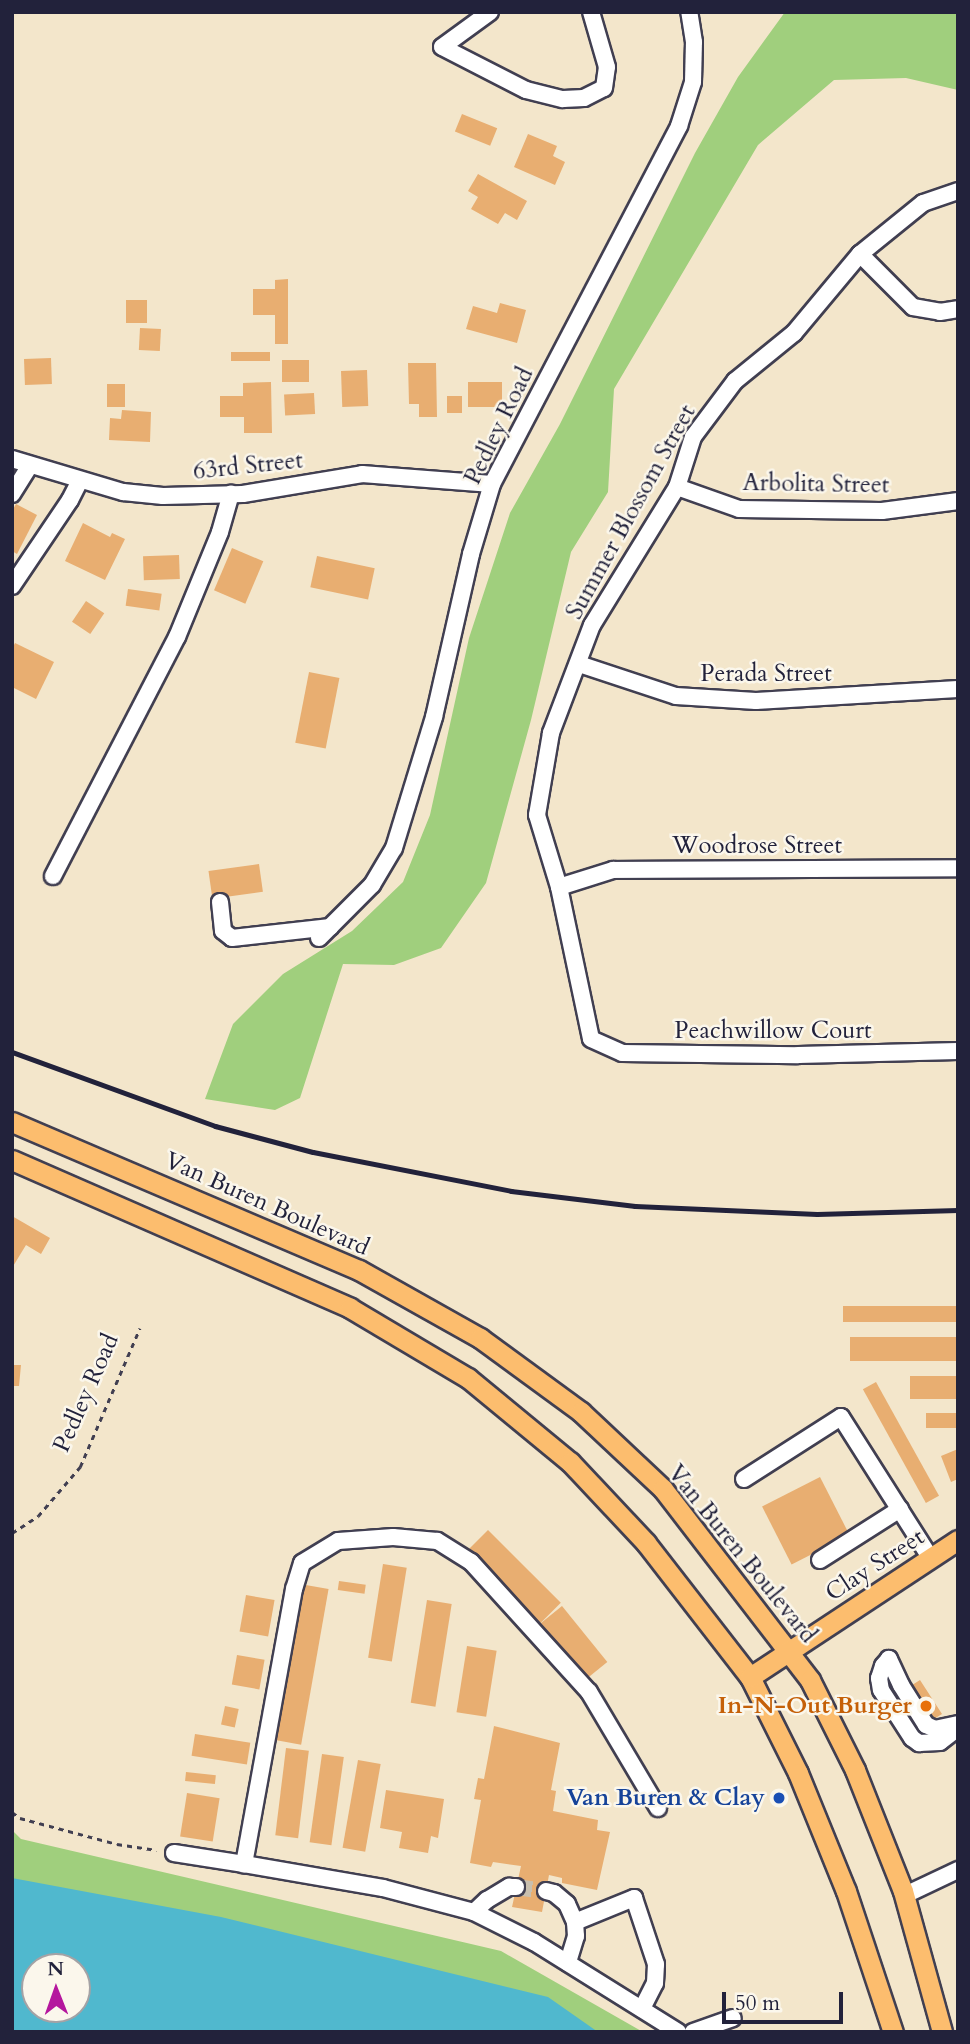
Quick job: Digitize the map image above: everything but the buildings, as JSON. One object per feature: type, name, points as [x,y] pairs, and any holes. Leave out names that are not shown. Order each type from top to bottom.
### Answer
[{"type":"main road","name":"Van Buren Boulevard","points":[[12,1122],[230,1212],[359,1270],[480,1338],[581,1412],[663,1489],[810,1680],[851,1761],[905,1895],[942,2032]]},
{"type":"main road","points":[[12,1160],[350,1308],[468,1378],[554,1446],[583,1474],[646,1543],[750,1677],[798,1773],[841,1879],[894,2032]]},
{"type":"main road","name":"Clay Street","points":[[750,1677],[930,1557],[957,1544]]},
{"type":"street","points":[[490,12],[442,47],[526,90],[563,99],[584,98],[604,88],[607,67],[592,12]]},
{"type":"street","name":"Pedley Road","points":[[220,902],[223,931],[232,938],[325,933],[372,885],[394,848],[434,717],[471,554],[492,484],[679,126],[693,82],[690,12]]},
{"type":"street","name":"Summer Blossom Street","points":[[592,1039],[559,887],[537,815],[551,733],[592,625],[677,486],[693,437],[735,381],[794,333],[860,254],[923,203],[958,191]]},
{"type":"street","points":[[860,254],[913,307],[940,312],[958,309]]},
{"type":"street","name":"63rd Street","points":[[12,459],[123,492],[163,496],[231,494],[362,474],[492,484]]},
{"type":"street","points":[[12,495],[30,465]]},
{"type":"street","points":[[12,586],[70,500],[80,480]]},
{"type":"street","name":"Arbolita Street","points":[[677,486],[739,509],[882,511],[958,501]]},
{"type":"street","points":[[53,876],[177,637],[219,532],[231,494]]},
{"type":"street","name":"Perada Street","points":[[579,664],[676,696],[757,701],[958,689]]},
{"type":"street","name":"Woodrose Street","points":[[559,887],[613,870],[958,868]]},
{"type":"street","name":"Peachwillow Court","points":[[592,1039],[622,1052],[798,1055],[958,1051]]},
{"type":"street","points":[[744,1479],[841,1417],[930,1557]]},
{"type":"street","points":[[820,1560],[900,1509]]},
{"type":"street","points":[[244,1864],[294,1589],[302,1563],[338,1541],[393,1537],[437,1541],[471,1562],[589,1692],[658,1808]]},
{"type":"street","points":[[889,1659],[901,1685],[926,1725],[935,1729],[958,1726]]},
{"type":"street","points":[[174,1853],[383,1888],[474,1912],[568,1963],[678,2032]]},
{"type":"street","points":[[905,1895],[958,1870]]},
{"type":"street","points":[[474,1912],[487,1900],[509,1887],[516,1887]]},
{"type":"street","points":[[546,1891],[554,1893],[567,1904],[575,1922],[576,1936],[568,1963]]},
{"type":"street","points":[[575,1922],[634,1898],[656,1964],[656,1983],[642,2009]]},
{"type":"street","points":[[693,2032],[733,2018]]},
{"type":"path","name":"Pedley Road","points":[[12,1533],[38,1516],[80,1467],[141,1328]]},
{"type":"path","points":[[12,1812],[20,1818],[117,1844],[174,1853]]},
{"type":"green space","points":[[785,12],[958,12],[958,90],[906,78],[834,80],[758,145],[614,389],[608,492],[571,552],[531,720],[486,883],[441,948],[394,965],[343,964],[300,1098],[275,1110],[205,1099],[233,1024],[283,974],[352,931],[403,882],[430,815],[469,638],[510,513],[560,424],[695,153],[738,77]]},
{"type":"green space","points":[[12,1830],[21,1839],[501,1951],[643,2032],[12,2032]]},
{"type":"water","points":[[12,1878],[221,1917],[548,1997],[598,2032],[12,2032]]},
{"type":"tunnel","points":[[516,1887],[546,1891]]},
{"type":"railway","points":[[12,1052],[215,1126],[313,1152],[511,1191],[635,1206],[817,1214],[958,1210]]},
{"type":"place","name":"In-N-Out Burger","points":[[926,1706]]},
{"type":"place","name":"Van Buren & Clay","points":[[779,1798]]}]
